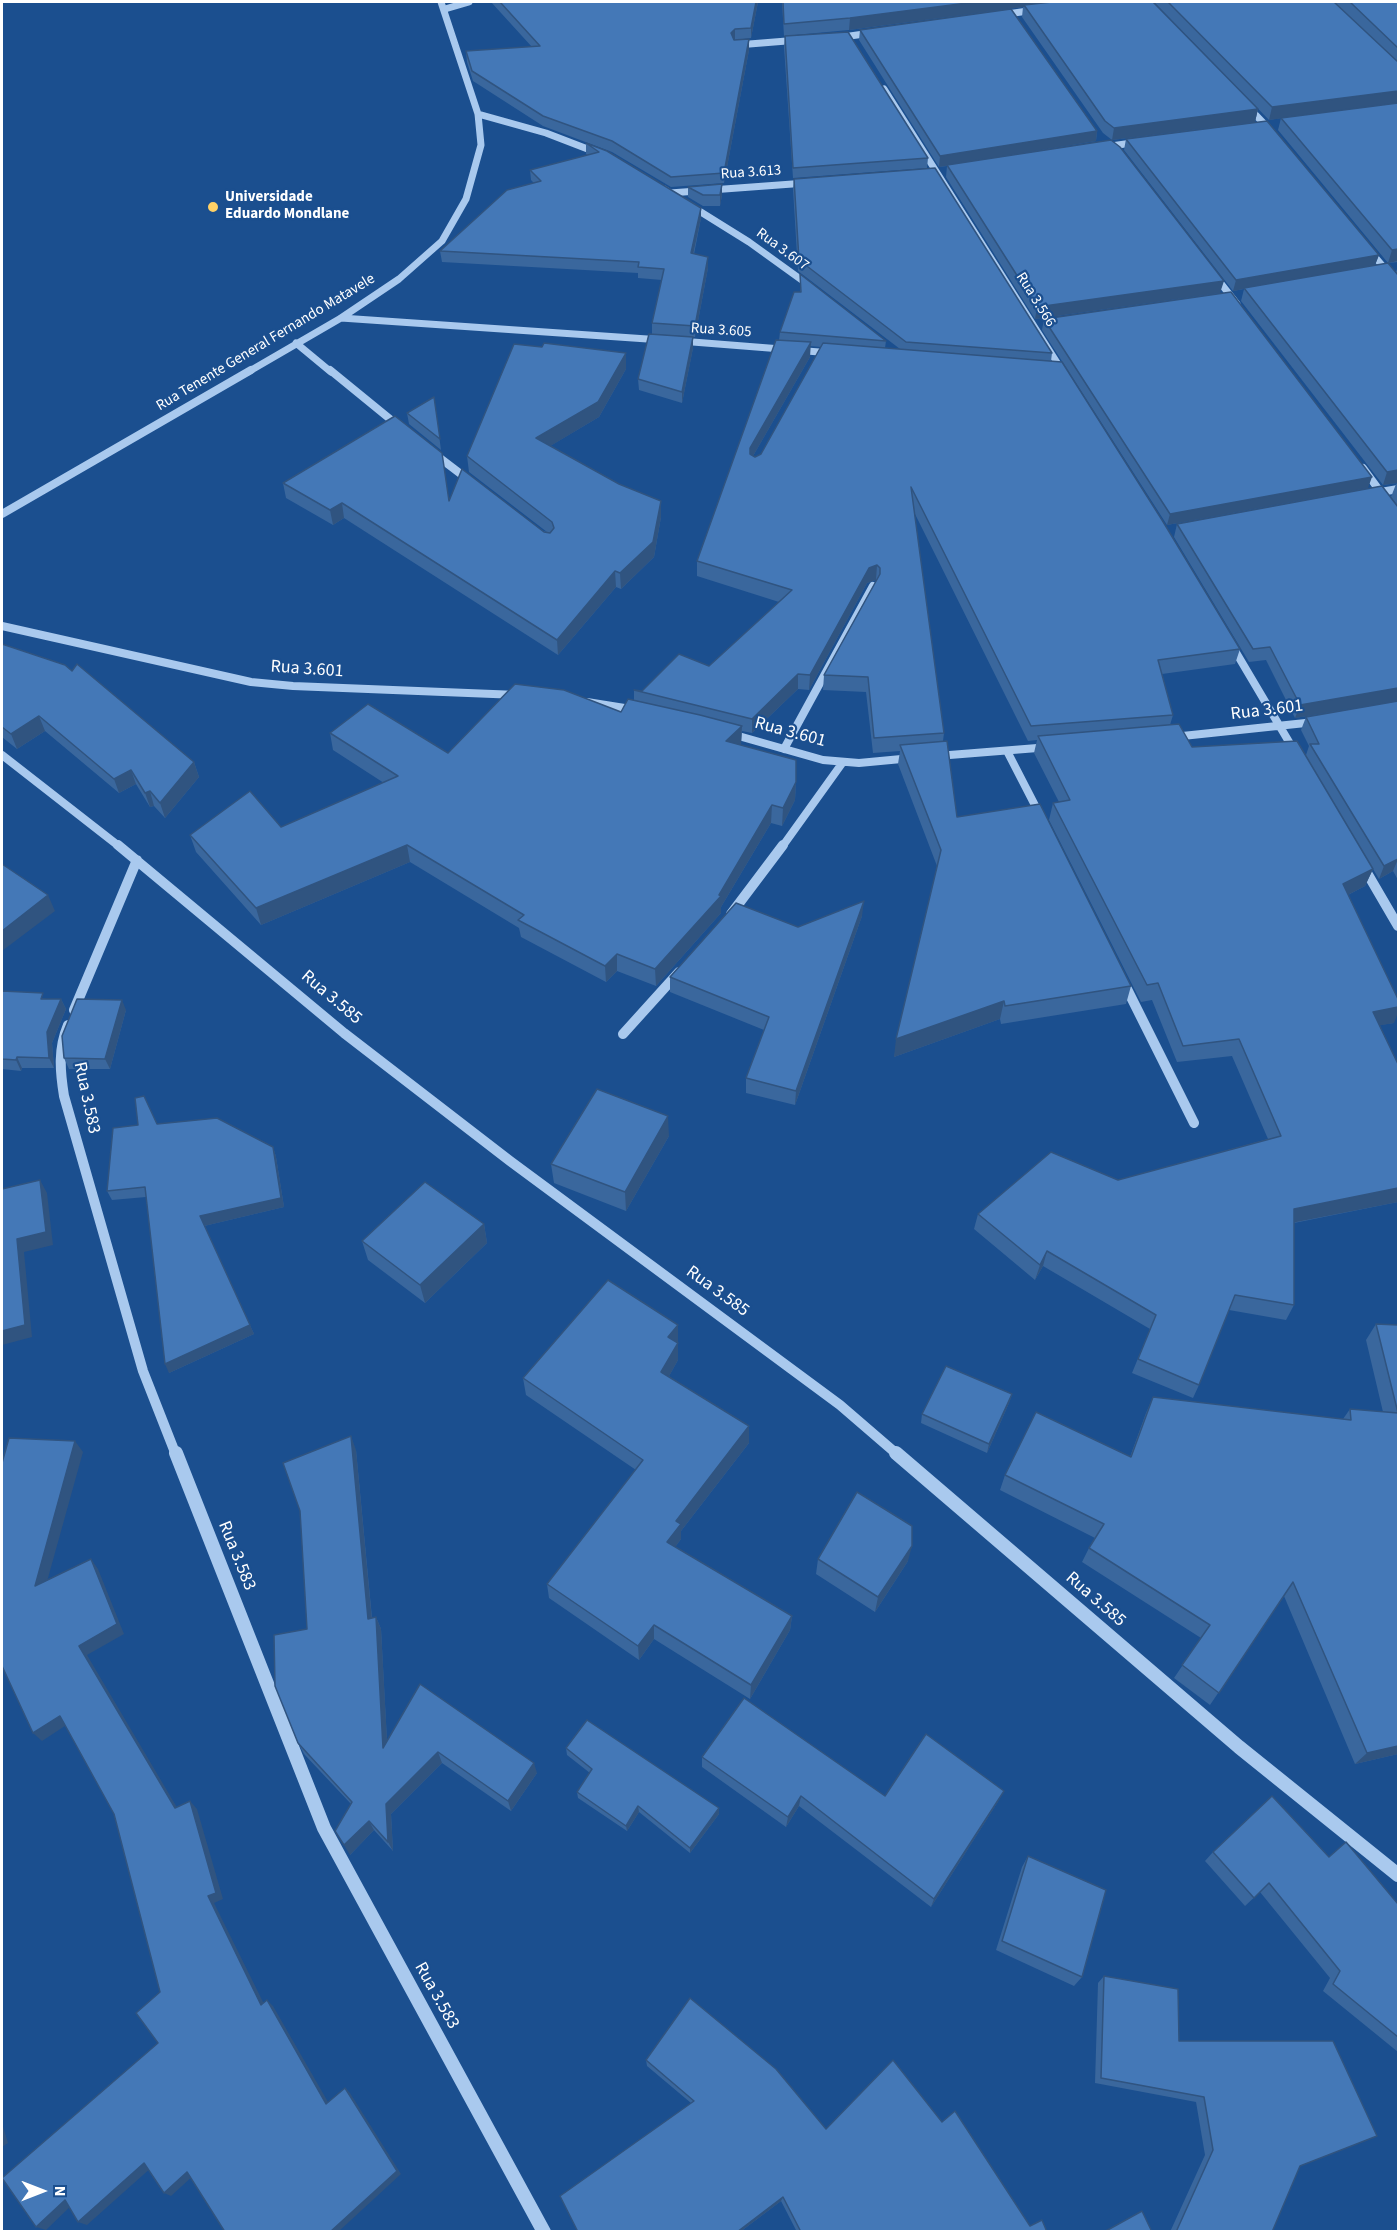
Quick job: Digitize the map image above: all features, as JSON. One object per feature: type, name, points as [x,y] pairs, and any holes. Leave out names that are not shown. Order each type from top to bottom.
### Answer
[{"type":"street","name":"Rua Tenente General Fernando Matavele","points":[[2,514],[341,318],[399,279],[442,241],[466,199],[481,146],[478,114],[441,2]]},
{"type":"street","points":[[445,9],[469,2]]},
{"type":"street","points":[[989,16],[1045,8],[1031,2]]},
{"type":"street","points":[[1012,13],[1019,22]]},
{"type":"street","points":[[839,37],[873,33]]},
{"type":"street","points":[[850,36],[857,46]]},
{"type":"street","points":[[736,45],[806,39]]},
{"type":"street","name":"Rua 3.566","points":[[882,85],[1069,381]]},
{"type":"street","points":[[1243,101],[1274,135]]},
{"type":"street","points":[[478,114],[546,133],[610,157]]},
{"type":"street","points":[[1256,128],[1278,125]]},
{"type":"street","points":[[1099,137],[1122,155]]},
{"type":"street","points":[[1098,148],[1143,142]]},
{"type":"street","points":[[926,174],[949,171]]},
{"type":"street","name":"Rua 3.613","points":[[670,193],[810,182]]},
{"type":"street","points":[[660,187],[670,193]]},
{"type":"street","name":"Rua 3.607","points":[[670,193],[749,242],[821,294]]},
{"type":"street","points":[[1362,242],[1398,284]]},
{"type":"street","points":[[1372,271],[1398,267]]},
{"type":"street","points":[[1210,269],[1246,316]]},
{"type":"street","points":[[1220,299],[1243,295]]},
{"type":"street","name":"Rua 3.605","points":[[341,318],[843,354]]},
{"type":"street","points":[[1035,325],[1046,324]]},
{"type":"street","points":[[296,343],[404,430]]},
{"type":"street","points":[[813,362],[819,352]]},
{"type":"street","points":[[1051,370],[1063,371]]},
{"type":"street","points":[[422,444],[477,486]]},
{"type":"street","points":[[1360,464],[1398,516]]},
{"type":"street","points":[[1370,494],[1398,489]]},
{"type":"street","points":[[784,749],[873,586]]},
{"type":"street","name":"Rua 3.601","points":[[2,626],[251,682],[293,687],[527,696]]},
{"type":"street","points":[[1225,635],[1298,757]]},
{"type":"street","points":[[577,700],[649,711]]},
{"type":"street","name":"Rua 3.601","points":[[1166,737],[1281,728],[1328,719]]},
{"type":"street","name":"Rua 3.601","points":[[717,730],[823,760],[843,762],[1063,746]]},
{"type":"street","points":[[1007,751],[1045,826]]},
{"type":"street","name":"Rua 3.585","points":[[2,755],[138,860],[344,1033],[510,1161],[840,1405],[1239,1747],[1398,1875]]},
{"type":"street","points":[[723,923],[746,897],[843,762]]},
{"type":"street","points":[[1357,856],[1398,926]]},
{"type":"street","name":"Rua 3.583","points":[[138,860],[59,1045],[59,1054],[64,1096],[143,1371],[324,1828],[544,2232]]},
{"type":"street","points":[[623,1035],[684,966]]},
{"type":"street","points":[[1120,975],[1194,1123]]},
{"type":"building","points":[[500,2],[756,2],[751,28],[735,29],[731,33],[734,40],[749,39],[724,173],[671,177],[612,141],[543,116],[472,71],[466,51],[540,46]]},
{"type":"building","points":[[783,2],[975,2],[784,24]]},
{"type":"building","points":[[1052,2],[1153,2],[1258,109],[1114,128],[1105,121],[1024,5]]},
{"type":"building","points":[[1168,2],[1334,2],[1398,62],[1398,91],[1272,107]]},
{"type":"building","points":[[1350,2],[1398,2],[1398,48]]},
{"type":"building","points":[[1011,9],[1097,131],[940,156],[860,30]]},
{"type":"building","points":[[848,32],[928,158],[793,168],[785,36]]},
{"type":"building","points":[[1398,103],[1398,249],[1392,250],[1281,118]]},
{"type":"building","points":[[1267,121],[1379,255],[1236,280],[1126,139]]},
{"type":"building","points":[[1111,140],[1120,147],[1224,281],[1037,307],[947,165]]},
{"type":"building","points":[[586,143],[607,151],[701,208],[691,253],[708,257],[695,326],[652,323],[664,269],[638,267],[639,262],[440,251],[507,190],[541,181],[530,170],[599,152]]},
{"type":"building","points":[[935,168],[1052,353],[906,342],[799,260],[794,179]]},
{"type":"building","points":[[722,184],[720,195],[703,195],[688,187]]},
{"type":"building","points":[[1388,263],[1398,275],[1398,470],[1387,472],[1244,288]]},
{"type":"building","points":[[800,274],[886,341],[780,332],[794,292],[801,292]]},
{"type":"building","points":[[1231,292],[1372,477],[1170,514],[1044,319]]},
{"type":"building","points":[[649,334],[693,337],[682,392],[638,379]]},
{"type":"building","points":[[776,340],[811,342],[750,448],[750,454],[755,457],[761,454],[823,343],[1062,362],[1240,649],[1158,660],[1173,715],[1031,726],[911,487],[944,733],[874,738],[868,677],[824,675],[880,574],[880,568],[877,565],[869,568],[810,675],[798,674],[752,719],[634,690],[642,691],[679,654],[709,666],[792,590],[697,561]]},
{"type":"building","points":[[544,343],[626,353],[598,402],[536,438],[619,484],[661,501],[653,542],[620,573],[615,571],[557,640],[342,503],[330,510],[283,483],[395,416],[442,453],[449,501],[462,469],[544,532],[550,533],[554,528],[552,522],[467,456],[514,344],[542,347]]},
{"type":"building","points":[[434,397],[440,439],[407,413]]},
{"type":"building","points":[[1382,486],[1398,507],[1398,688],[1300,705],[1270,647],[1253,649],[1177,524]]},
{"type":"building","points":[[2,644],[65,665],[72,671],[77,664],[194,762],[160,803],[150,791],[145,793],[131,770],[114,779],[39,716],[11,734],[2,727]]},
{"type":"building","points":[[515,684],[564,690],[621,712],[628,699],[742,726],[726,741],[796,760],[796,782],[783,808],[772,805],[719,895],[721,896],[655,969],[617,954],[605,966],[518,920],[524,915],[407,845],[256,908],[190,835],[250,791],[281,827],[398,776],[330,733],[368,704],[448,753]]},
{"type":"building","points":[[1398,701],[1398,859],[1384,866],[1310,744],[1319,744],[1306,717]]},
{"type":"building","points":[[1179,724],[1192,747],[1297,741],[1373,869],[1343,884],[1398,999],[1398,1007],[1373,1012],[1398,1064],[1398,1188],[1294,1209],[1294,1305],[1235,1295],[1199,1385],[1138,1359],[1156,1315],[1047,1251],[1040,1265],[978,1214],[1051,1152],[1118,1180],[1281,1136],[1239,1039],[1183,1046],[1158,983],[1147,985],[1053,803],[1070,800],[1038,736]]},
{"type":"building","points":[[947,741],[957,817],[1040,804],[1131,986],[1005,1006],[1004,1001],[896,1039],[941,850],[900,745]]},
{"type":"building","points":[[2,864],[48,895],[2,931]]},
{"type":"building","points":[[864,901],[796,1091],[746,1078],[769,1017],[670,977],[736,903],[798,927]]},
{"type":"building","points":[[2,991],[43,993],[41,999],[61,999],[47,1032],[49,1058],[2,1059]]},
{"type":"building","points":[[77,999],[122,1000],[105,1059],[64,1058],[62,1036]]},
{"type":"building","points":[[597,1089],[668,1116],[625,1192],[551,1164]]},
{"type":"building","points":[[144,1096],[157,1124],[217,1118],[273,1147],[281,1198],[200,1216],[250,1325],[165,1364],[145,1187],[107,1191],[113,1128],[138,1125],[135,1098]]},
{"type":"building","points":[[40,1180],[46,1232],[17,1239],[25,1325],[2,1331],[2,1189]]},
{"type":"building","points":[[425,1182],[484,1224],[420,1285],[362,1241]]},
{"type":"building","points":[[608,1280],[678,1325],[668,1337],[678,1343],[661,1372],[749,1426],[676,1521],[681,1524],[667,1542],[792,1616],[751,1685],[654,1625],[638,1646],[547,1584],[643,1460],[523,1378]]},
{"type":"building","points":[[1376,1324],[1398,1325],[1398,1413]]},
{"type":"building","points":[[946,1366],[1012,1394],[989,1444],[922,1414]]},
{"type":"building","points":[[1153,1397],[1351,1420],[1350,1409],[1398,1413],[1398,1746],[1367,1753],[1293,1582],[1219,1693],[1182,1665],[1210,1625],[1089,1548],[1104,1524],[1005,1475],[1036,1412],[1131,1457]]},
{"type":"building","points":[[351,1436],[368,1619],[376,1617],[383,1748],[420,1684],[534,1763],[508,1801],[438,1752],[386,1804],[388,1842],[369,1821],[344,1845],[335,1831],[352,1802],[298,1743],[275,1686],[274,1635],[307,1629],[300,1511],[283,1463]]},
{"type":"building","points":[[9,1438],[75,1441],[35,1586],[91,1559],[117,1624],[79,1646],[175,1808],[190,1801],[216,1893],[208,1896],[261,2005],[267,2000],[326,2104],[345,2088],[397,2171],[330,2232],[225,2232],[187,2172],[164,2193],[144,2163],[78,2222],[65,2200],[36,2227],[2,2178],[158,2043],[136,2013],[160,1992],[114,1814],[60,1716],[33,1733],[2,1666],[2,1463]]},
{"type":"building","points":[[857,1492],[912,1526],[912,1546],[878,1597],[818,1559]]},
{"type":"building","points":[[744,1698],[885,1796],[926,1734],[1004,1791],[934,1899],[801,1796],[788,1817],[702,1757]]},
{"type":"building","points":[[587,1720],[719,1808],[690,1848],[638,1806],[626,1826],[577,1792],[592,1769],[566,1748]]},
{"type":"building","points":[[1272,1796],[1329,1857],[1346,1842],[1398,1904],[1398,2037],[1333,1984],[1340,1971],[1269,1883],[1254,1898],[1213,1852]]},
{"type":"building","points":[[1028,1856],[1106,1890],[1082,1977],[1002,1941]]},
{"type":"building","points":[[1104,1976],[1178,1989],[1179,2041],[1333,2041],[1377,2136],[1300,2166],[1272,2232],[1176,2232],[1213,2150],[1204,2097],[1101,2078]]},
{"type":"building","points":[[690,1998],[776,2069],[826,2129],[893,2060],[942,2122],[955,2111],[1030,2226],[1042,2220],[1047,2232],[801,2232],[783,2197],[737,2232],[578,2232],[560,2196],[694,2101],[646,2060]]},
{"type":"building","points":[[1142,2211],[1152,2232],[1104,2232]]},
{"type":"place","name":"Universidade Eduardo Mondlane","points":[[213,207]]}]
